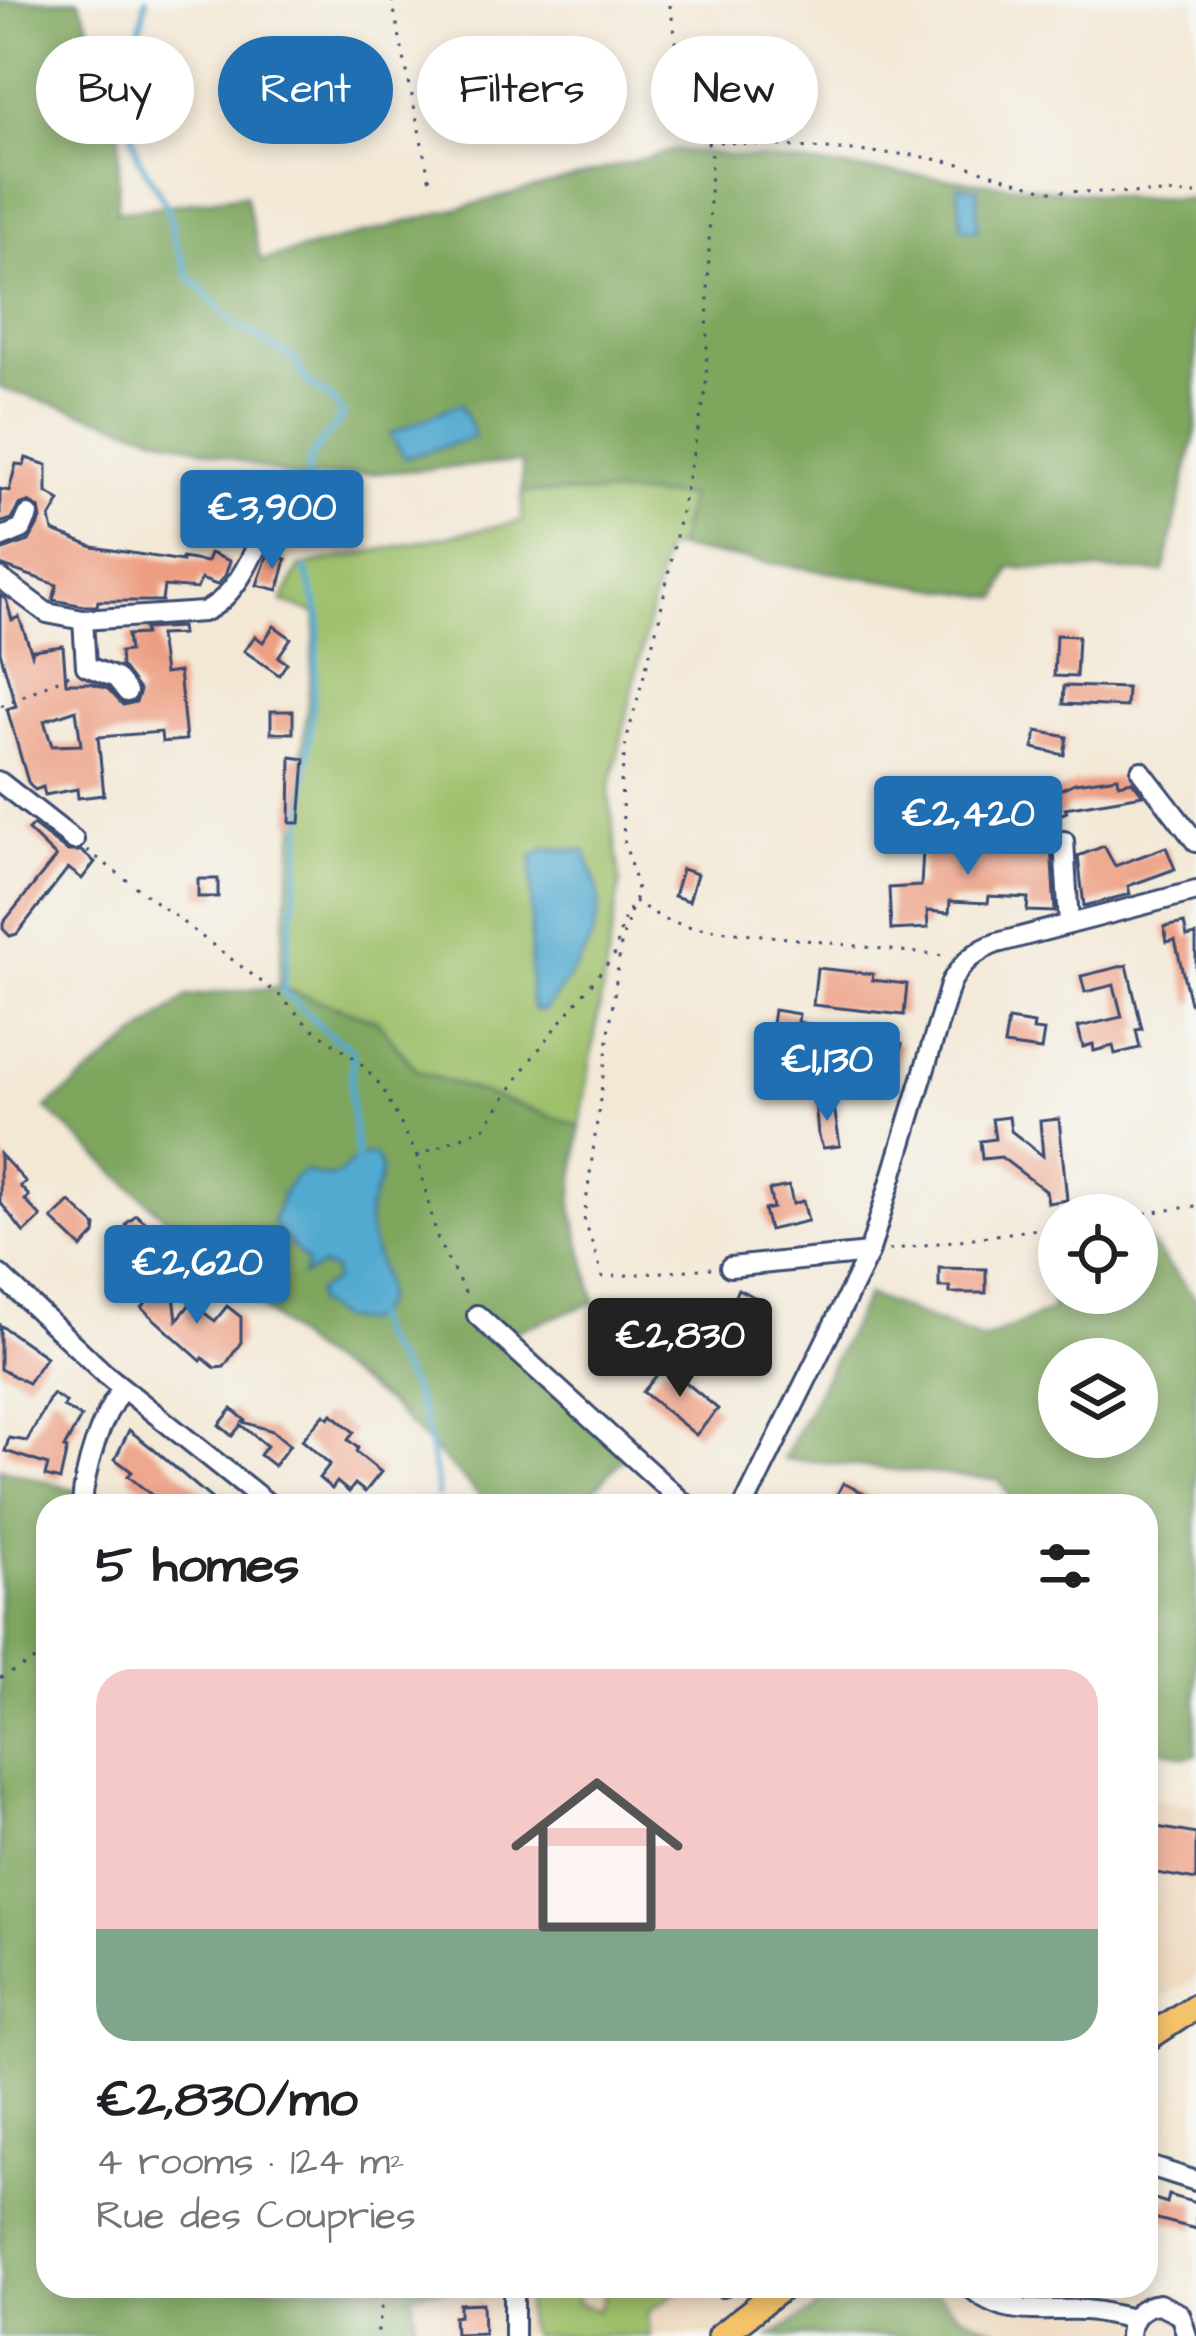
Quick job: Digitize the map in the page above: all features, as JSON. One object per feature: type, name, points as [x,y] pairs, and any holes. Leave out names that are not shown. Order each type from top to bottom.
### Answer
[{"type":"main road","points":[[1158,2031],[1196,2006]]},
{"type":"main road","points":[[720,2336],[769,2298]]},
{"type":"street","points":[[0,578],[47,614],[83,620],[203,612],[220,605],[280,496]]},
{"type":"street","points":[[0,538],[22,529],[28,515]]},
{"type":"street","points":[[83,620],[86,666],[116,679],[127,692]]},
{"type":"street","points":[[1142,771],[1196,842]]},
{"type":"street","points":[[0,782],[74,840]]},
{"type":"street","points":[[1064,842],[1069,924]]},
{"type":"street","points":[[751,1494],[869,1253],[951,982],[969,957],[997,943],[1196,891]]},
{"type":"street","points":[[730,1267],[869,1253]]},
{"type":"street","points":[[0,1275],[122,1389],[256,1494]]},
{"type":"street","points":[[477,1315],[674,1494]]},
{"type":"street","points":[[83,1494],[107,1415],[122,1389]]},
{"type":"street","points":[[1158,2169],[1196,2181]]},
{"type":"street","points":[[514,2298],[514,2336]]},
{"type":"street","points":[[986,2298],[1001,2308],[1036,2313],[1086,2310],[1131,2328],[1146,2306],[1166,2305],[1180,2314],[1186,2336]]},
{"type":"street","points":[[1011,2298],[1020,2309]]},
{"type":"path","points":[[392,0],[431,187]]},
{"type":"path","points":[[669,0],[675,36]]},
{"type":"path","points":[[708,144],[706,390],[658,619],[626,742],[621,783],[624,838],[637,885],[621,944],[584,1218],[603,1277],[730,1267]]},
{"type":"path","points":[[751,144],[914,155],[1049,191],[1196,194]]},
{"type":"path","points":[[2,706],[86,666]]},
{"type":"path","points":[[74,840],[279,995],[382,1087],[417,1156],[437,1241],[477,1315]]},
{"type":"path","points":[[634,899],[649,912],[692,927],[908,955],[969,957]]},
{"type":"path","points":[[417,1156],[485,1127],[532,1058],[615,954],[634,899]]},
{"type":"path","points":[[1158,1211],[1196,1206]]},
{"type":"path","points":[[869,1253],[1038,1229]]},
{"type":"path","points":[[0,1678],[36,1660]]},
{"type":"path","points":[[376,2298],[382,2307],[376,2336]]},
{"type":"shaded area","points":[[1158,1800],[1196,1806],[1196,1978],[1158,2002]]},
{"type":"shaded area","points":[[1158,2291],[1177,2294],[1196,2309],[1196,2336],[417,2336],[412,2298],[1158,2298]]},
{"type":"green space","points":[[0,0],[79,0],[94,36],[36,36],[36,144],[120,144],[117,212],[245,195],[261,261],[676,150],[1133,198],[1196,199],[1196,429],[1164,572],[1010,568],[999,598],[685,550],[677,548],[689,496],[522,492],[522,462],[299,479],[0,388]]},
{"type":"green space","points":[[522,492],[690,496],[677,548],[665,548],[609,793],[620,882],[580,1126],[417,1071],[376,1020],[278,987],[317,614],[282,602],[300,566],[522,521]]},
{"type":"green space","points":[[278,987],[376,1020],[417,1071],[580,1126],[572,1207],[595,1302],[510,1333],[630,1450],[591,1494],[478,1494],[386,1402],[304,1346],[46,1108],[188,996]]},
{"type":"green space","points":[[1158,1252],[1196,1299],[1196,1755],[1184,1757],[1158,1747],[1158,1494],[1008,1494],[999,1480],[783,1459],[867,1295],[983,1340],[1043,1314],[1158,1314]]},
{"type":"green space","points":[[0,1468],[80,1494],[36,1494],[36,2298],[412,2298],[417,2336],[0,2336]]},
{"type":"green space","points":[[526,2298],[577,2298],[576,2302],[598,2311],[604,2298],[668,2298],[648,2312],[650,2336],[532,2336]]},
{"type":"green space","points":[[825,2298],[942,2298],[960,2315],[998,2330],[995,2336],[770,2336],[810,2313]]},
{"type":"water","points":[[958,186],[978,188],[977,231],[961,227]]},
{"type":"water","points":[[461,403],[475,437],[405,458],[390,434]]},
{"type":"water","points":[[545,848],[585,851],[599,898],[589,944],[544,1011],[534,1010],[530,996],[532,857]]},
{"type":"water","points":[[374,1155],[381,1170],[368,1217],[384,1293],[379,1309],[363,1323],[338,1318],[316,1303],[316,1292],[334,1281],[334,1270],[322,1266],[303,1276],[307,1264],[279,1233],[273,1219],[287,1186],[297,1176],[305,1171],[331,1177],[355,1159]]},
{"type":"building","points":[[26,458],[47,465],[47,493],[60,501],[50,518],[53,531],[93,547],[182,561],[207,562],[210,553],[230,561],[225,576],[217,585],[201,579],[197,589],[164,586],[162,601],[98,601],[97,606],[84,606],[53,600],[57,585],[0,565],[0,551],[29,541],[41,519],[39,508],[28,502],[19,505],[12,519],[0,523],[0,489],[9,491],[16,464],[24,465]]},
{"type":"building","points":[[341,509],[348,537],[322,543],[315,515]]},
{"type":"building","points":[[268,554],[286,559],[278,590],[257,585]]},
{"type":"building","points":[[0,595],[6,599],[12,620],[19,617],[32,654],[33,650],[63,646],[66,683],[108,689],[123,705],[136,702],[140,691],[121,666],[120,652],[129,651],[127,635],[181,627],[182,634],[159,635],[164,674],[179,672],[186,740],[162,742],[161,732],[98,737],[104,795],[78,798],[77,789],[45,795],[43,787],[35,790],[28,782],[7,709],[16,706],[0,652]],"holes":[[[76,710],[81,745],[52,746],[44,721]]]},
{"type":"building","points":[[274,626],[291,638],[278,657],[287,663],[279,675],[244,651],[255,636],[263,642]]},
{"type":"building","points":[[1056,635],[1078,636],[1076,677],[1054,676]]},
{"type":"building","points":[[1064,686],[1127,688],[1126,707],[1063,704]]},
{"type":"building","points":[[271,711],[293,711],[293,733],[271,733]]},
{"type":"building","points":[[1037,731],[1067,737],[1064,755],[1033,748]]},
{"type":"building","points":[[291,757],[305,759],[300,823],[290,823]]},
{"type":"building","points":[[1118,777],[1119,784],[1132,781],[1143,795],[1065,808],[1067,812],[978,849],[970,827],[1033,824],[1025,805],[1075,783]]},
{"type":"building","points":[[33,825],[67,851],[81,851],[95,862],[82,879],[68,868],[17,934],[10,936],[3,923],[56,857],[28,830]]},
{"type":"building","points":[[885,832],[941,833],[940,846],[964,850],[1051,845],[1055,912],[1027,911],[1028,898],[989,896],[988,903],[950,901],[949,913],[927,911],[928,928],[891,930],[889,888],[921,886],[923,850],[886,852]]},
{"type":"building","points":[[1104,846],[1115,866],[1166,847],[1175,869],[1128,886],[1130,894],[1084,906],[1078,856]]},
{"type":"building","points":[[682,869],[697,874],[689,901],[674,896]]},
{"type":"building","points":[[198,879],[218,879],[218,897],[198,897]]},
{"type":"building","points":[[1184,923],[1187,937],[1196,935],[1196,1002],[1190,1003],[1175,940],[1167,942],[1164,927]]},
{"type":"building","points":[[1127,965],[1142,1029],[1136,1030],[1140,1048],[1115,1054],[1113,1046],[1094,1051],[1093,1044],[1083,1047],[1078,1027],[1122,1017],[1114,985],[1085,992],[1081,976]]},
{"type":"building","points":[[817,968],[873,974],[872,980],[907,984],[904,1015],[813,1005]]},
{"type":"building","points":[[774,1010],[799,1014],[798,1022],[822,1027],[820,1043],[770,1038]]},
{"type":"building","points":[[1008,1020],[1034,1024],[1033,1030],[1044,1031],[1041,1050],[1004,1045]]},
{"type":"building","points":[[883,1040],[902,1044],[896,1076],[876,1072]]},
{"type":"building","points":[[833,1100],[840,1146],[823,1148],[815,1102]]},
{"type":"building","points":[[1009,1117],[1011,1131],[1043,1156],[1040,1121],[1059,1119],[1066,1194],[1046,1194],[1001,1157],[982,1159],[980,1141],[995,1139],[992,1119]]},
{"type":"building","points":[[0,1154],[26,1182],[20,1186],[29,1196],[25,1200],[41,1217],[24,1233],[0,1202]]},
{"type":"building","points":[[789,1186],[793,1204],[803,1201],[808,1221],[769,1230],[764,1210],[773,1208],[769,1190]]},
{"type":"building","points":[[70,1202],[96,1226],[82,1248],[52,1219]]},
{"type":"building","points":[[136,1215],[157,1231],[145,1247],[152,1249],[148,1265],[162,1277],[118,1291],[111,1283],[127,1223]]},
{"type":"building","points":[[939,1268],[986,1269],[986,1293],[950,1293],[950,1287],[939,1287]]},
{"type":"building","points":[[165,1280],[173,1287],[177,1320],[191,1303],[215,1321],[227,1306],[241,1317],[241,1342],[224,1367],[201,1361],[142,1308]]},
{"type":"building","points":[[738,1289],[758,1299],[751,1312],[758,1316],[740,1338],[719,1326]]},
{"type":"building","points":[[694,1321],[722,1335],[707,1365],[678,1350]]},
{"type":"building","points":[[0,1325],[46,1357],[28,1383],[0,1369]]},
{"type":"building","points":[[665,1365],[718,1409],[696,1435],[643,1392]]},
{"type":"building","points":[[52,1394],[81,1417],[64,1448],[60,1480],[45,1476],[48,1465],[5,1451],[9,1438],[27,1441]]},
{"type":"building","points":[[232,1409],[243,1422],[273,1431],[290,1445],[274,1466],[260,1455],[267,1446],[241,1425],[232,1436],[219,1425]]},
{"type":"building","points":[[324,1414],[329,1418],[332,1414],[354,1432],[348,1440],[358,1448],[356,1452],[381,1472],[365,1492],[355,1484],[349,1492],[337,1482],[332,1489],[319,1478],[330,1464],[302,1440]]},
{"type":"building","points":[[129,1430],[206,1494],[150,1494],[115,1459]]},
{"type":"building","points":[[843,1483],[865,1494],[838,1494]]},
{"type":"building","points":[[1158,1827],[1196,1834],[1196,1880],[1158,1873]]},
{"type":"building","points":[[1169,2195],[1196,2203],[1196,2229],[1158,2219],[1158,2200],[1167,2203]]},
{"type":"building","points":[[483,2303],[484,2333],[455,2334],[454,2316],[460,2315],[460,2304]]},
{"type":"waterway","points":[[146,0],[131,75],[130,124],[138,157],[168,208],[188,275],[234,324],[296,360],[306,381],[332,400],[343,415],[309,461],[311,503]]},
{"type":"waterway","points":[[305,568],[320,616],[283,991],[353,1050],[350,1096],[358,1163]]},
{"type":"waterway","points":[[371,1314],[381,1342],[420,1409],[438,1494]]}]
